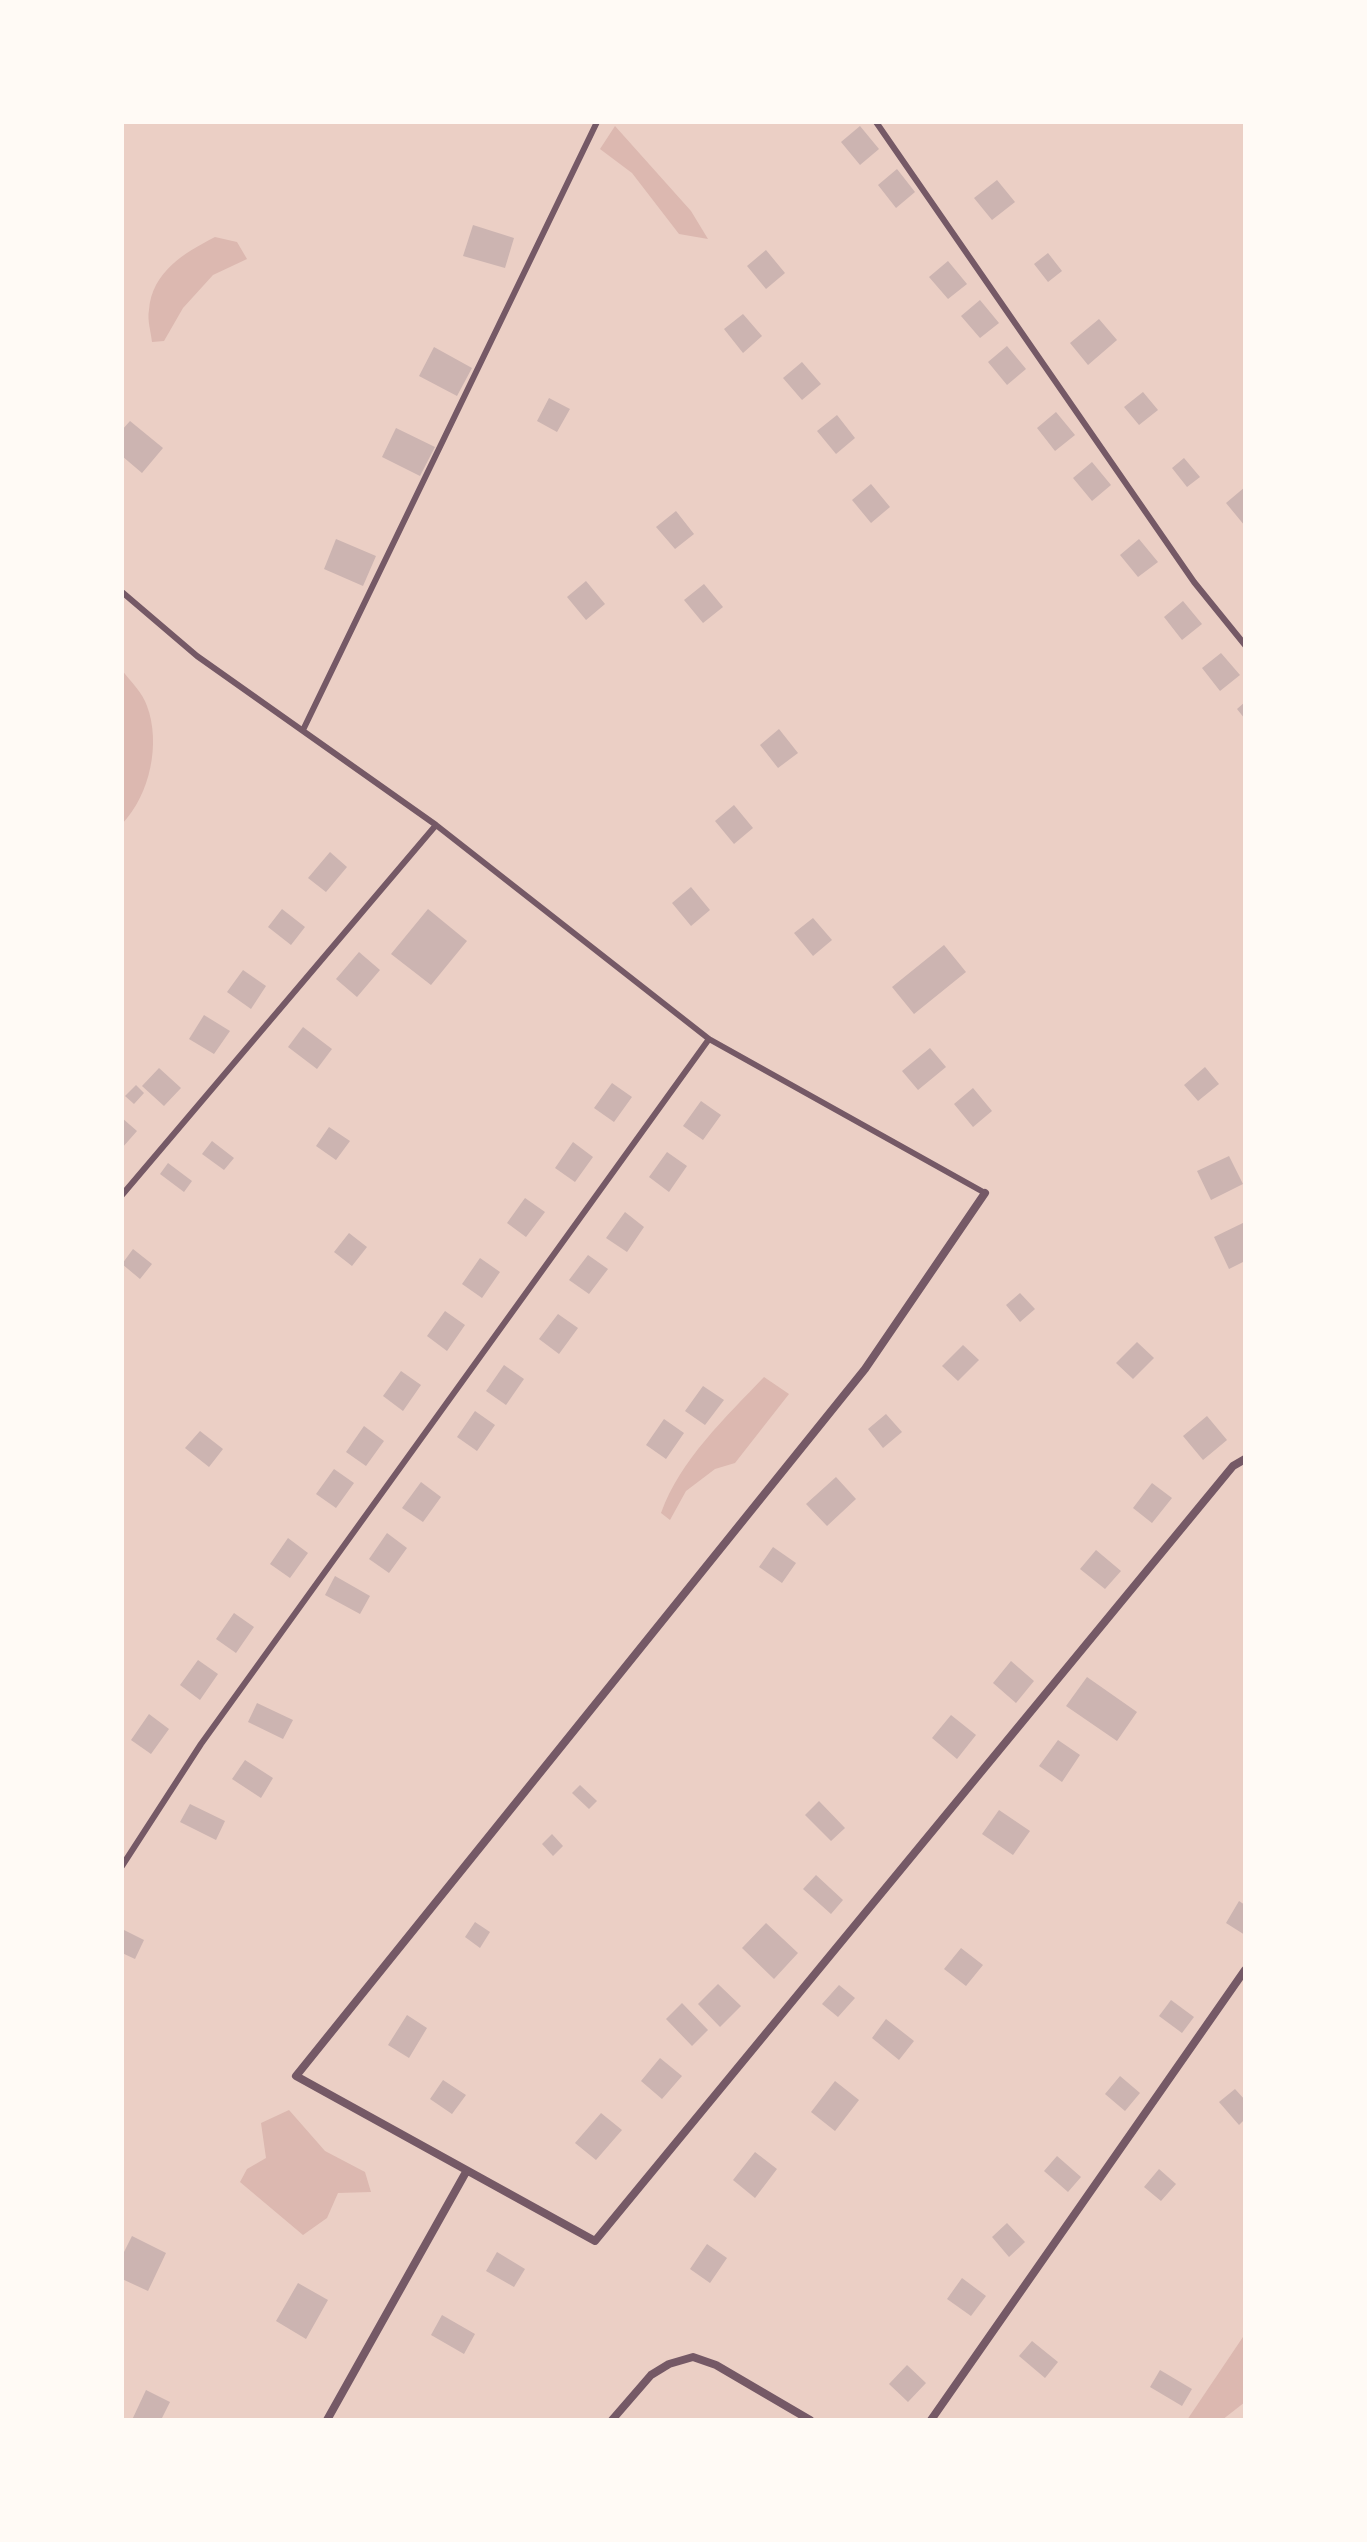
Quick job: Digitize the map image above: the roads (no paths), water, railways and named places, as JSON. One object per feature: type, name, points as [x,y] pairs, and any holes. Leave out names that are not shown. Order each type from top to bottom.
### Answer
[{"type":"street","points":[[985,1193],[865,1369],[296,2076],[595,2241],[1222,1478],[1245,1459]]},
{"type":"street","points":[[931,2420],[1245,1970]]},
{"type":"street","points":[[327,2420],[466,2172]]},
{"type":"street","points":[[612,2420],[651,2375],[669,2364],[693,2357],[716,2365],[810,2420]]},
{"type":"lane","points":[[303,730],[597,122]]},
{"type":"lane","points":[[876,122],[1194,582],[1245,645]]},
{"type":"lane","points":[[122,592],[197,656],[436,825],[709,1039],[985,1193]]},
{"type":"lane","points":[[122,1195],[436,825]]},
{"type":"lane","points":[[122,1866],[201,1744],[709,1039]]}]
